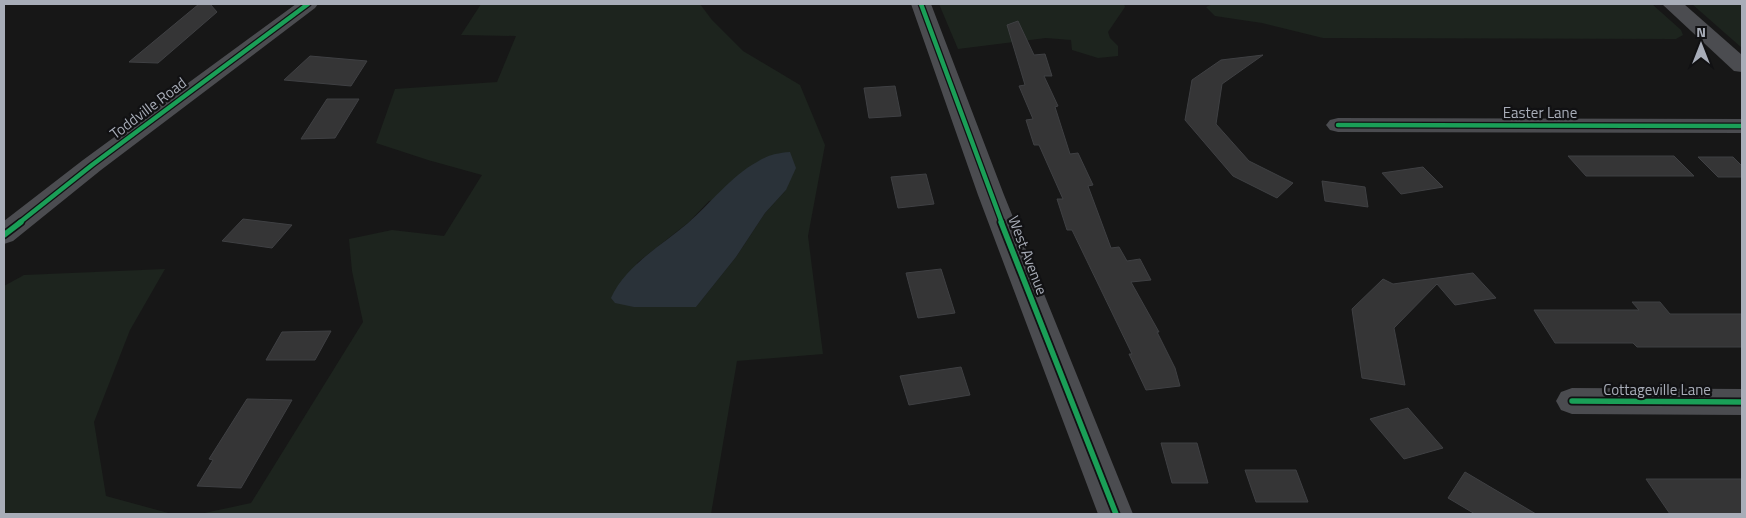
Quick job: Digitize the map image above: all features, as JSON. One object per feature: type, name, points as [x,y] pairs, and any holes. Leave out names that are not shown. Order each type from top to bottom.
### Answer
[{"type":"street","name":"Toddville Road","points":[[4,235],[92,166],[308,4]]},
{"type":"street","name":"West Avenue","points":[[921,4],[991,195],[1116,514]]},
{"type":"street","points":[[1672,4],[1742,66]]},
{"type":"street","name":"Easter Lane","points":[[1338,125],[1742,126]]},
{"type":"street","name":"Cottageville Lane","points":[[1572,402],[1742,402]]},
{"type":"shaded area","points":[[481,4],[700,4],[712,20],[743,51],[800,85],[825,145],[808,236],[823,354],[737,361],[711,514],[200,514],[251,503],[363,322],[352,271],[349,239],[392,230],[444,236],[482,175],[376,143],[395,89],[497,82],[516,36],[461,35]],"holes":[[[786,190],[765,213],[736,257],[696,307],[634,307],[637,263],[689,222],[709,201]]]},
{"type":"shaded area","points":[[939,4],[1124,4],[1125,7],[1108,32],[1110,38],[1118,46],[1118,56],[1098,58],[1072,50],[1071,40],[1046,38],[958,49]]},
{"type":"shaded area","points":[[1213,4],[1652,4],[1681,30],[1683,35],[1676,39],[1323,38],[1262,23],[1215,16],[1206,7]]},
{"type":"shaded area","points":[[1692,4],[1742,4],[1742,48]]},
{"type":"shaded area","points":[[790,152],[796,168],[786,190],[765,213],[736,257],[696,307],[634,307],[615,303],[611,298],[618,286],[635,266],[688,223],[738,175],[765,158]]},
{"type":"shaded area","points":[[165,269],[130,330],[94,422],[106,496],[172,514],[4,514],[4,286],[24,275]]},
{"type":"building","points":[[199,4],[210,4],[217,12],[158,63],[129,62]]},
{"type":"building","points":[[1018,21],[1034,55],[1045,54],[1052,76],[1044,76],[1058,106],[1055,107],[1070,154],[1078,153],[1093,185],[1088,186],[1111,248],[1119,247],[1127,261],[1140,259],[1151,280],[1131,282],[1159,332],[1157,332],[1175,368],[1180,386],[1146,390],[1129,354],[1132,354],[1072,230],[1067,230],[1057,199],[1063,199],[1039,145],[1034,145],[1026,120],[1033,119],[1019,86],[1025,85],[1007,25]]},
{"type":"building","points":[[1263,55],[1222,84],[1216,124],[1249,161],[1293,183],[1277,198],[1233,176],[1185,120],[1192,80],[1221,60]]},
{"type":"building","points":[[310,56],[367,61],[351,86],[284,80]]},
{"type":"building","points":[[895,86],[901,116],[869,118],[864,88]]},
{"type":"building","points":[[327,99],[359,99],[335,138],[301,139]]},
{"type":"building","points":[[1568,156],[1674,156],[1694,176],[1586,176]]},
{"type":"building","points":[[1698,157],[1733,157],[1742,166],[1742,177],[1718,177]]},
{"type":"building","points":[[1423,167],[1443,187],[1401,194],[1382,173]]},
{"type":"building","points":[[926,174],[934,204],[898,208],[891,177]]},
{"type":"building","points":[[1322,181],[1365,187],[1368,207],[1325,201]]},
{"type":"building","points":[[243,219],[292,225],[272,248],[222,241]]},
{"type":"building","points":[[941,269],[955,313],[918,318],[906,273]]},
{"type":"building","points":[[1473,273],[1496,298],[1455,305],[1437,284],[1394,328],[1405,385],[1362,378],[1352,309],[1383,279],[1393,284]]},
{"type":"building","points":[[1632,302],[1660,302],[1670,314],[1742,314],[1742,347],[1637,347],[1633,343],[1555,343],[1534,310],[1639,310]]},
{"type":"building","points":[[331,331],[315,360],[266,360],[282,332]]},
{"type":"building","points":[[961,367],[970,395],[909,405],[900,376]]},
{"type":"building","points":[[247,399],[292,400],[241,488],[197,486],[213,460],[209,459]]},
{"type":"building","points":[[1408,408],[1443,448],[1404,459],[1370,419]]},
{"type":"building","points":[[1161,443],[1197,443],[1208,483],[1172,483]]},
{"type":"building","points":[[1245,470],[1296,470],[1308,502],[1256,502]]},
{"type":"building","points":[[1465,472],[1536,514],[1475,514],[1448,498]]},
{"type":"building","points":[[1646,479],[1742,479],[1742,514],[1670,514]]},
{"type":"cycle path","points":[[4,235],[92,165],[308,4]]},
{"type":"cycle path","points":[[921,4],[991,195],[1116,514]]},
{"type":"cycle path","points":[[1338,125],[1742,126]]},
{"type":"cycle path","points":[[1572,401],[1742,402]]}]
